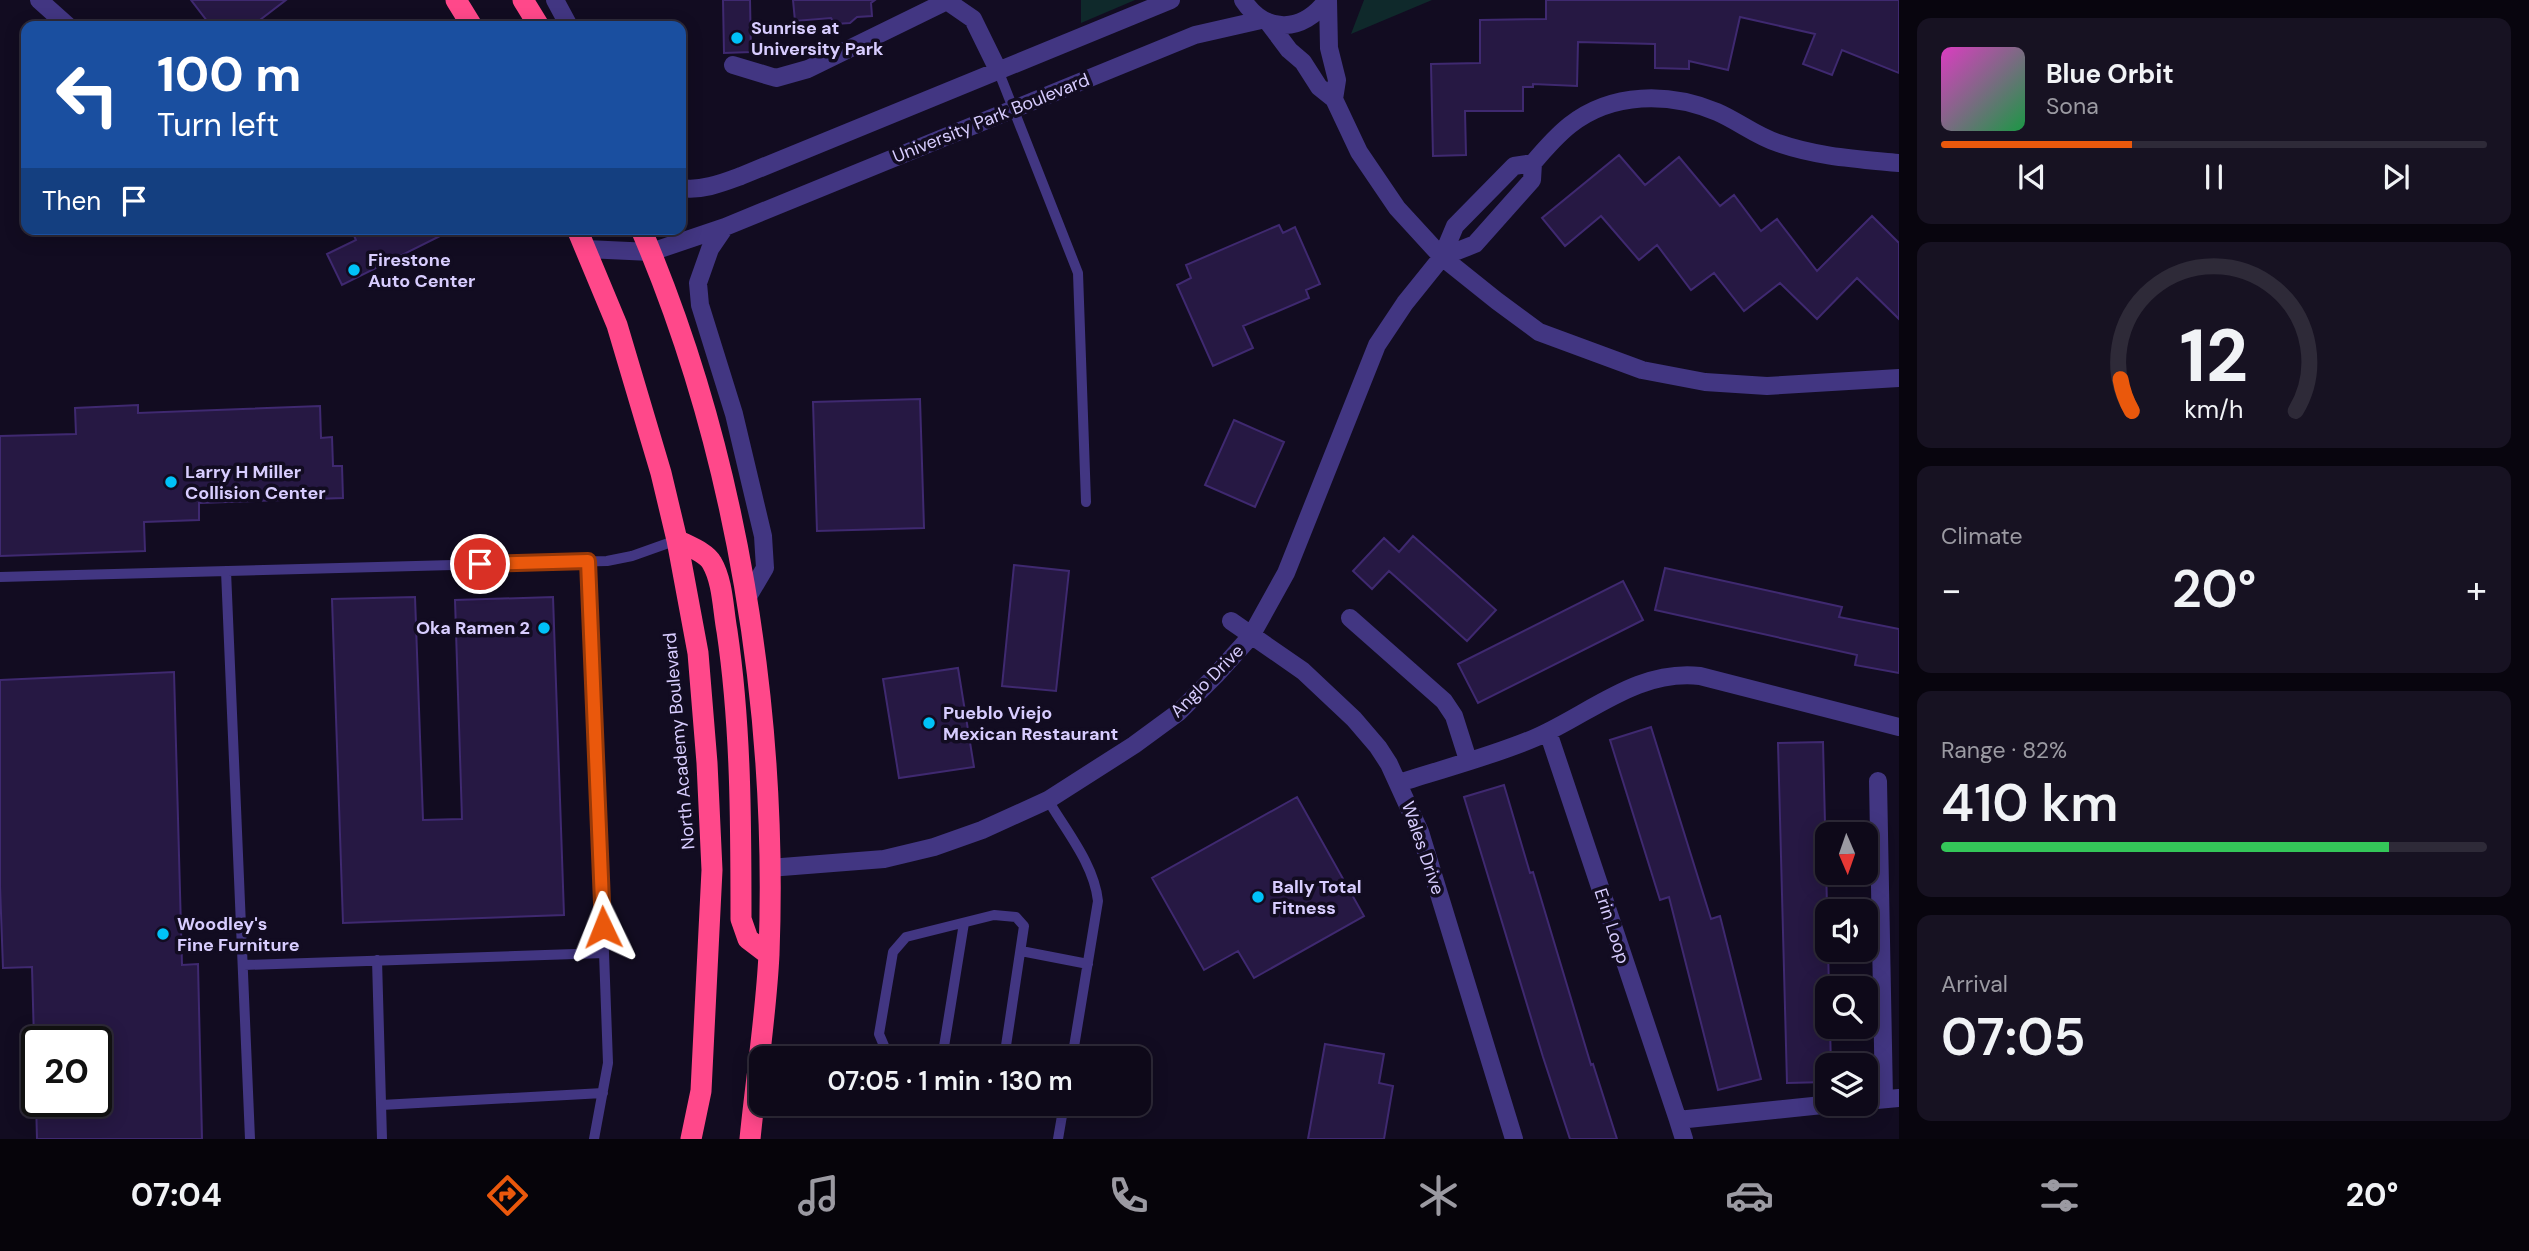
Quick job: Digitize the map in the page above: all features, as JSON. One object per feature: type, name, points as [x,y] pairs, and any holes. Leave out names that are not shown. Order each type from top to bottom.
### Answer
[{"type":"highway","points":[[456,0],[467,21]]},
{"type":"highway","points":[[523,0],[536,21]]},
{"type":"highway","name":"North Academy Boulevard","points":[[580,235],[617,326],[661,472],[698,653],[712,870],[701,1091],[691,1139]]},
{"type":"highway","points":[[644,235],[685,345],[719,464],[746,600],[768,785],[769,956],[750,1139]]},
{"type":"highway","points":[[677,540],[702,553],[712,562],[721,594],[731,663],[738,747],[741,919],[748,939],[769,956]]},
{"type":"street","points":[[555,0],[566,21]]},
{"type":"street","points":[[733,65],[776,78],[808,69],[947,0],[973,19],[998,70]]},
{"type":"street","points":[[686,188],[716,185],[1171,0]]},
{"type":"street","points":[[1242,0],[1303,62],[1319,87],[1334,99],[1359,152],[1397,208],[1442,257],[1539,332],[1642,370],[1705,382],[1767,386],[1899,378]]},
{"type":"street","points":[[1327,0],[1329,48],[1337,80],[1334,99]]},
{"type":"street","name":"University Park Boulevard","points":[[586,249],[651,252],[725,227],[1195,35],[1265,21],[1291,25],[1306,21],[1318,12],[1327,0]]},
{"type":"street","points":[[46,2],[63,21]]},
{"type":"street","points":[[1442,257],[1455,226],[1514,166],[1533,163],[1570,125],[1595,109],[1639,98],[1662,97],[1694,103],[1720,113],[1747,130],[1776,143],[1807,153],[1899,163]]},
{"type":"street","points":[[1442,257],[1475,244],[1532,180],[1533,163]]},
{"type":"street","points":[[725,227],[710,249],[698,283],[700,305],[734,414],[762,536],[765,568],[746,600]]},
{"type":"street","name":"Anglo Drive","points":[[769,868],[884,859],[934,847],[982,830],[1048,800],[1134,745],[1179,712],[1251,636],[1286,573],[1377,345],[1405,303],[1442,257]]},
{"type":"street","points":[[1350,618],[1444,701],[1454,716],[1468,760]]},
{"type":"street","name":"Wales Drive","points":[[1231,621],[1303,671],[1354,719],[1378,747],[1399,783],[1420,832],[1514,1139]]},
{"type":"street","points":[[1399,783],[1548,732],[1635,685],[1657,677],[1700,676],[1899,727]]},
{"type":"street","name":"Erin Loop","points":[[1548,732],[1684,1139]]},
{"type":"street","points":[[1878,781],[1891,1099]]},
{"type":"street","points":[[1678,1119],[1815,1106]]},
{"type":"lane","points":[[998,70],[1078,273],[1086,502]]},
{"type":"lane","points":[[0,578],[588,561],[632,556],[677,540]]},
{"type":"lane","points":[[588,561],[608,1063],[594,1139]]},
{"type":"lane","points":[[226,571],[250,1139]]},
{"type":"lane","points":[[1048,800],[1087,866],[1097,891],[1097,914],[1074,1046]]},
{"type":"lane","points":[[884,1046],[879,1034],[893,951],[906,937],[994,915],[1016,918],[1024,926],[1005,1046]]},
{"type":"lane","points":[[944,1046],[964,923]]},
{"type":"lane","points":[[1021,951],[1088,964]]},
{"type":"lane","points":[[244,965],[604,953]]},
{"type":"lane","points":[[377,960],[382,1139]]},
{"type":"lane","points":[[381,1105],[603,1093]]},
{"type":"lane","points":[[1058,1139],[1062,1116]]},
{"type":"green space","points":[[1081,0],[1135,0],[1081,23]]},
{"type":"green space","points":[[1364,0],[1432,0],[1351,34]]},
{"type":"building","points":[[191,0],[286,0],[259,21],[207,21]]},
{"type":"building","points":[[723,0],[750,0],[751,52],[724,53]]},
{"type":"building","points":[[793,0],[875,0],[871,3],[872,16],[857,17],[850,23],[835,24],[831,18],[795,21]]},
{"type":"building","points":[[1546,0],[1899,0],[1899,73],[1842,50],[1832,75],[1803,64],[1815,34],[1740,17],[1728,70],[1689,61],[1689,69],[1655,68],[1655,44],[1578,42],[1577,86],[1533,84],[1533,87],[1523,87],[1523,111],[1465,111],[1466,155],[1433,156],[1431,64],[1480,63],[1480,20],[1546,19]]},
{"type":"building","points":[[1619,155],[1645,185],[1679,157],[1720,206],[1734,195],[1761,231],[1777,219],[1817,271],[1872,216],[1899,243],[1899,319],[1857,278],[1817,319],[1780,283],[1744,311],[1714,273],[1691,290],[1657,245],[1639,260],[1601,216],[1565,246],[1542,218]]},
{"type":"building","points":[[1279,225],[1283,233],[1295,227],[1320,284],[1306,290],[1309,298],[1243,326],[1253,348],[1213,366],[1177,285],[1191,278],[1186,265]]},
{"type":"building","name":"Firestone Auto Center","points":[[354,235],[442,235],[342,285],[327,254],[356,240]]},
{"type":"building","points":[[920,399],[924,528],[817,531],[813,402]]},
{"type":"building","name":"Larry H Miller Collision Center","points":[[138,405],[138,413],[320,406],[321,438],[332,437],[333,466],[342,466],[343,498],[199,503],[199,520],[144,522],[145,551],[0,556],[0,436],[76,434],[75,408]]},
{"type":"building","points":[[1234,420],[1284,442],[1255,507],[1205,485]]},
{"type":"building","points":[[1413,536],[1496,610],[1467,641],[1389,571],[1372,589],[1353,571],[1384,538],[1399,552]]},
{"type":"building","points":[[1014,565],[1069,571],[1056,691],[1002,686]]},
{"type":"building","points":[[1665,568],[1842,607],[1839,617],[1899,629],[1899,673],[1855,665],[1857,655],[1655,610]]},
{"type":"building","points":[[1623,581],[1643,620],[1478,703],[1458,664]]},
{"type":"building","points":[[415,597],[423,820],[462,819],[455,600],[553,597],[564,915],[343,923],[332,599]]},
{"type":"building","name":"Pueblo Viejo Mexican Restaurant","points":[[958,668],[974,767],[899,778],[883,679]]},
{"type":"building","points":[[174,672],[182,965],[198,964],[202,1139],[37,1139],[36,1117],[112,1117],[112,1026],[34,1026],[32,967],[3,968],[0,886],[0,680]]},
{"type":"building","points":[[1651,727],[1711,919],[1720,916],[1761,1079],[1718,1090],[1669,897],[1660,900],[1610,740]]},
{"type":"building","points":[[1823,742],[1825,822],[1815,822],[1815,886],[1826,886],[1827,899],[1815,899],[1815,962],[1828,962],[1829,976],[1815,976],[1815,1039],[1830,1039],[1831,1053],[1815,1053],[1815,1082],[1787,1083],[1778,743]]},
{"type":"building","points":[[1504,785],[1591,1065],[1593,1064],[1617,1139],[1570,1139],[1543,1057],[1464,797]]},
{"type":"building","name":"Bally Total Fitness","points":[[1297,797],[1364,916],[1254,978],[1238,951],[1204,970],[1152,878]]},
{"type":"building","points":[[1325,1044],[1384,1054],[1379,1083],[1393,1086],[1384,1139],[1308,1139]]},
{"type":"place","name":"Sunrise at University Park","points":[[737,38]]},
{"type":"place","name":"Firestone Auto Center","points":[[354,270]]},
{"type":"place","name":"Larry H Miller Collision Center","points":[[171,482]]},
{"type":"place","name":"Oka Ramen 2","points":[[544,628]]},
{"type":"place","name":"Pueblo Viejo Mexican Restaurant","points":[[929,723]]},
{"type":"place","name":"Bally Total Fitness","points":[[1258,897]]},
{"type":"place","name":"Woodley's Fine Furniture","points":[[163,934]]},
{"type":"route","points":[[480,564],[588,561],[603,927]]}]
